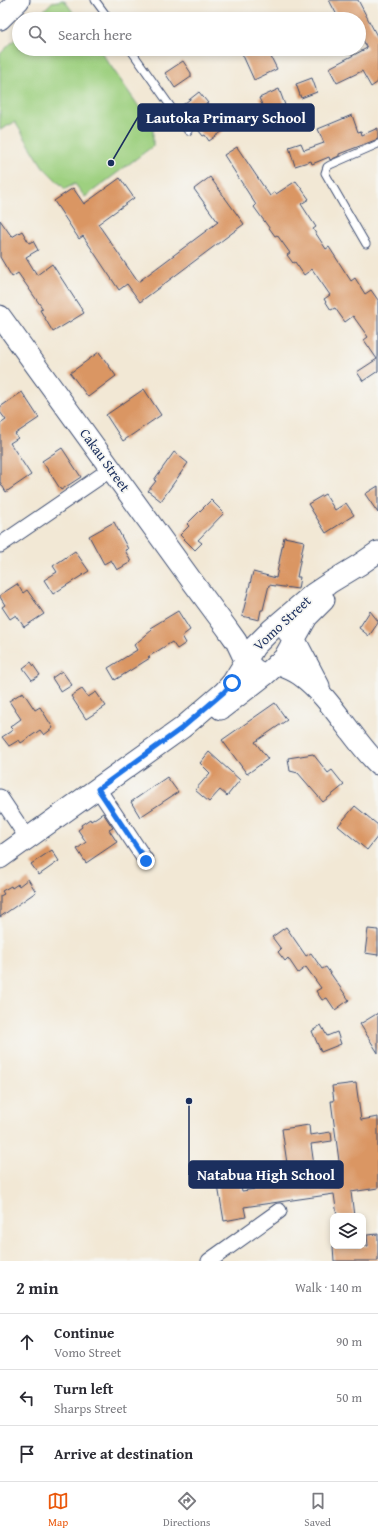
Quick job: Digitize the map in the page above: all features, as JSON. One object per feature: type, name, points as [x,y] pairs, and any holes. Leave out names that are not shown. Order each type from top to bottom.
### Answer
[{"type":"main road","points":[[0,19],[20,0]]},
{"type":"main road","name":"Cakau Street","points":[[0,316],[210,604],[236,641],[245,660]]},
{"type":"main road","name":"Vomo Street","points":[[182,728],[206,718],[223,708],[271,670],[288,652],[308,614],[360,566],[378,552]]},
{"type":"main road","name":"Vomo Street","points":[[0,858],[182,728],[224,692],[232,683],[255,646],[270,630],[314,594],[331,582],[360,566]]},
{"type":"main road","name":"Cakau Street","points":[[210,604],[240,632],[245,634],[270,630]]},
{"type":"main road","points":[[270,630],[286,631],[295,640],[328,703]]},
{"type":"main road","points":[[245,660],[255,670],[271,670],[300,675],[328,703],[369,756],[378,764]]},
{"type":"street","points":[[0,545],[111,469]]},
{"type":"street","points":[[98,789],[146,861]]},
{"type":"street","points":[[0,797],[28,839]]},
{"type":"street","points":[[208,1261],[279,1211]]},
{"type":"lane","points":[[95,0],[103,12]]},
{"type":"lane","points":[[135,56],[188,131]]},
{"type":"lane","points":[[366,244],[325,173],[327,167],[330,165],[378,144]]},
{"type":"green space","points":[[64,0],[73,12],[42,12],[52,2]]},
{"type":"green space","points":[[12,42],[12,56],[104,56],[153,127],[153,146],[85,197],[75,184],[65,189],[43,167],[15,122],[0,130],[0,54]]},
{"type":"building","points":[[329,0],[358,0],[364,12],[335,12]]},
{"type":"building","points":[[366,15],[378,38],[378,82],[371,87],[362,71],[337,83],[329,68],[352,56],[366,56]]},
{"type":"building","points":[[243,56],[270,56],[277,69],[254,80]]},
{"type":"building","points":[[183,61],[191,73],[191,77],[175,88],[165,73]]},
{"type":"building","points":[[312,78],[317,92],[301,98],[296,84]]},
{"type":"building","points":[[279,89],[285,105],[266,113],[259,98]]},
{"type":"building","points":[[199,92],[208,103],[195,110],[201,123],[217,116],[226,129],[209,141],[205,135],[203,136],[180,107]]},
{"type":"building","points":[[352,115],[358,132],[361,131],[362,135],[378,128],[378,139],[339,154],[339,156],[330,160],[329,157],[312,164],[311,161],[295,166],[289,147],[301,143],[304,150],[324,143],[318,129]]},
{"type":"building","points":[[237,147],[270,196],[275,192],[276,194],[296,181],[309,199],[301,204],[316,227],[313,229],[326,249],[329,247],[351,281],[355,278],[365,294],[371,290],[378,300],[378,371],[363,381],[357,372],[377,359],[364,340],[368,337],[353,316],[345,322],[335,308],[331,310],[324,299],[330,295],[312,269],[304,275],[295,262],[293,263],[287,255],[290,253],[277,235],[275,236],[254,207],[256,205],[224,155]]},
{"type":"building","points":[[210,177],[244,224],[140,302],[127,284],[119,290],[83,236],[79,239],[54,201],[73,188],[84,204],[120,178],[134,198],[98,224],[138,282],[218,222],[194,189]]},
{"type":"building","points":[[0,220],[12,237],[22,231],[29,243],[33,241],[38,250],[26,257],[37,275],[52,264],[84,313],[53,332],[40,310],[43,309],[18,273],[12,277],[0,257]]},
{"type":"building","points":[[99,352],[116,376],[88,397],[70,373]]},
{"type":"building","points":[[144,389],[161,415],[123,441],[106,415]]},
{"type":"building","points":[[22,392],[39,418],[15,434],[18,438],[10,443],[31,475],[6,492],[0,482],[0,424],[6,420],[0,412],[0,407]]},
{"type":"building","points":[[62,448],[81,477],[61,490],[42,461]]},
{"type":"building","points":[[174,452],[188,463],[161,501],[148,491]]},
{"type":"building","points":[[378,486],[378,513],[365,494]]},
{"type":"building","points":[[325,494],[335,510],[346,503],[354,515],[326,533],[308,504]]},
{"type":"building","points":[[211,500],[224,513],[198,540],[202,543],[195,550],[180,535],[189,526],[187,524]]},
{"type":"building","points":[[114,522],[128,549],[125,550],[131,562],[117,570],[111,560],[104,564],[89,536]]},
{"type":"building","points":[[284,537],[304,541],[297,577],[300,577],[298,589],[269,585],[259,620],[242,616],[253,572],[276,578]]},
{"type":"building","points":[[75,551],[89,571],[53,594],[44,580],[57,572],[53,566]]},
{"type":"building","points":[[17,584],[23,593],[27,590],[44,614],[24,627],[16,615],[10,619],[2,607],[5,605],[0,597],[0,595]]},
{"type":"building","points":[[178,611],[190,630],[182,636],[186,643],[177,649],[172,642],[115,680],[108,668],[137,650],[134,645],[152,630],[150,628]]},
{"type":"building","points":[[370,611],[378,623],[369,636],[359,628]]},
{"type":"building","points":[[31,662],[40,675],[32,680],[23,668]]},
{"type":"building","points":[[62,671],[72,685],[61,692],[52,678]]},
{"type":"building","points":[[82,689],[88,697],[96,692],[106,706],[86,719],[71,696]]},
{"type":"building","points":[[23,692],[35,710],[40,707],[53,728],[44,735],[40,730],[21,743],[19,740],[9,746],[2,737],[13,730],[10,727],[21,719],[9,701]]},
{"type":"building","points":[[275,703],[287,720],[255,742],[268,759],[247,774],[222,740]]},
{"type":"building","points":[[209,752],[240,780],[227,796],[220,790],[209,802],[195,790],[210,773],[200,763]]},
{"type":"building","points":[[313,754],[328,773],[332,770],[344,785],[323,802],[298,773],[290,771],[288,758]]},
{"type":"building","points":[[167,777],[178,792],[140,817],[131,802]]},
{"type":"building","points":[[355,806],[378,825],[378,836],[367,850],[338,826]]},
{"type":"building","points":[[103,813],[113,828],[109,830],[117,842],[86,863],[77,849],[86,842],[78,830],[82,827],[81,825],[90,819],[91,821]]},
{"type":"building","points":[[52,850],[59,861],[39,875],[31,864]]},
{"type":"building","points":[[28,879],[36,892],[0,917],[0,896],[4,894],[2,891],[11,886],[12,888],[18,884],[19,886]]},
{"type":"building","points":[[286,927],[306,956],[311,953],[322,969],[326,967],[349,1000],[335,1010],[327,998],[322,1000],[316,991],[321,988],[306,967],[298,973],[288,958],[285,961],[278,952],[281,949],[272,937]]},
{"type":"building","points":[[368,929],[378,930],[378,955],[365,953]]},
{"type":"building","points":[[378,1013],[378,1053],[360,1024]]},
{"type":"building","points":[[321,1025],[327,1036],[337,1032],[341,1044],[321,1052],[312,1031]]},
{"type":"building","points":[[356,1083],[361,1120],[378,1117],[378,1188],[351,1192],[354,1213],[337,1213],[334,1194],[244,1207],[246,1217],[224,1221],[216,1174],[238,1171],[242,1191],[290,1184],[282,1129],[309,1125],[310,1135],[331,1132],[332,1141],[311,1144],[316,1180],[341,1176],[331,1101],[334,1101],[332,1086]]},
{"type":"building","points":[[378,1234],[378,1261],[334,1261],[333,1249],[366,1249],[366,1246],[368,1246],[367,1235]]},
{"type":"place","name":"Lautoka Primary School","points":[[111,163]]},
{"type":"place","name":"Natabua High School","points":[[189,1101]]},
{"type":"route","points":[[146,861],[98,789],[182,728],[224,692],[232,683]]}]
